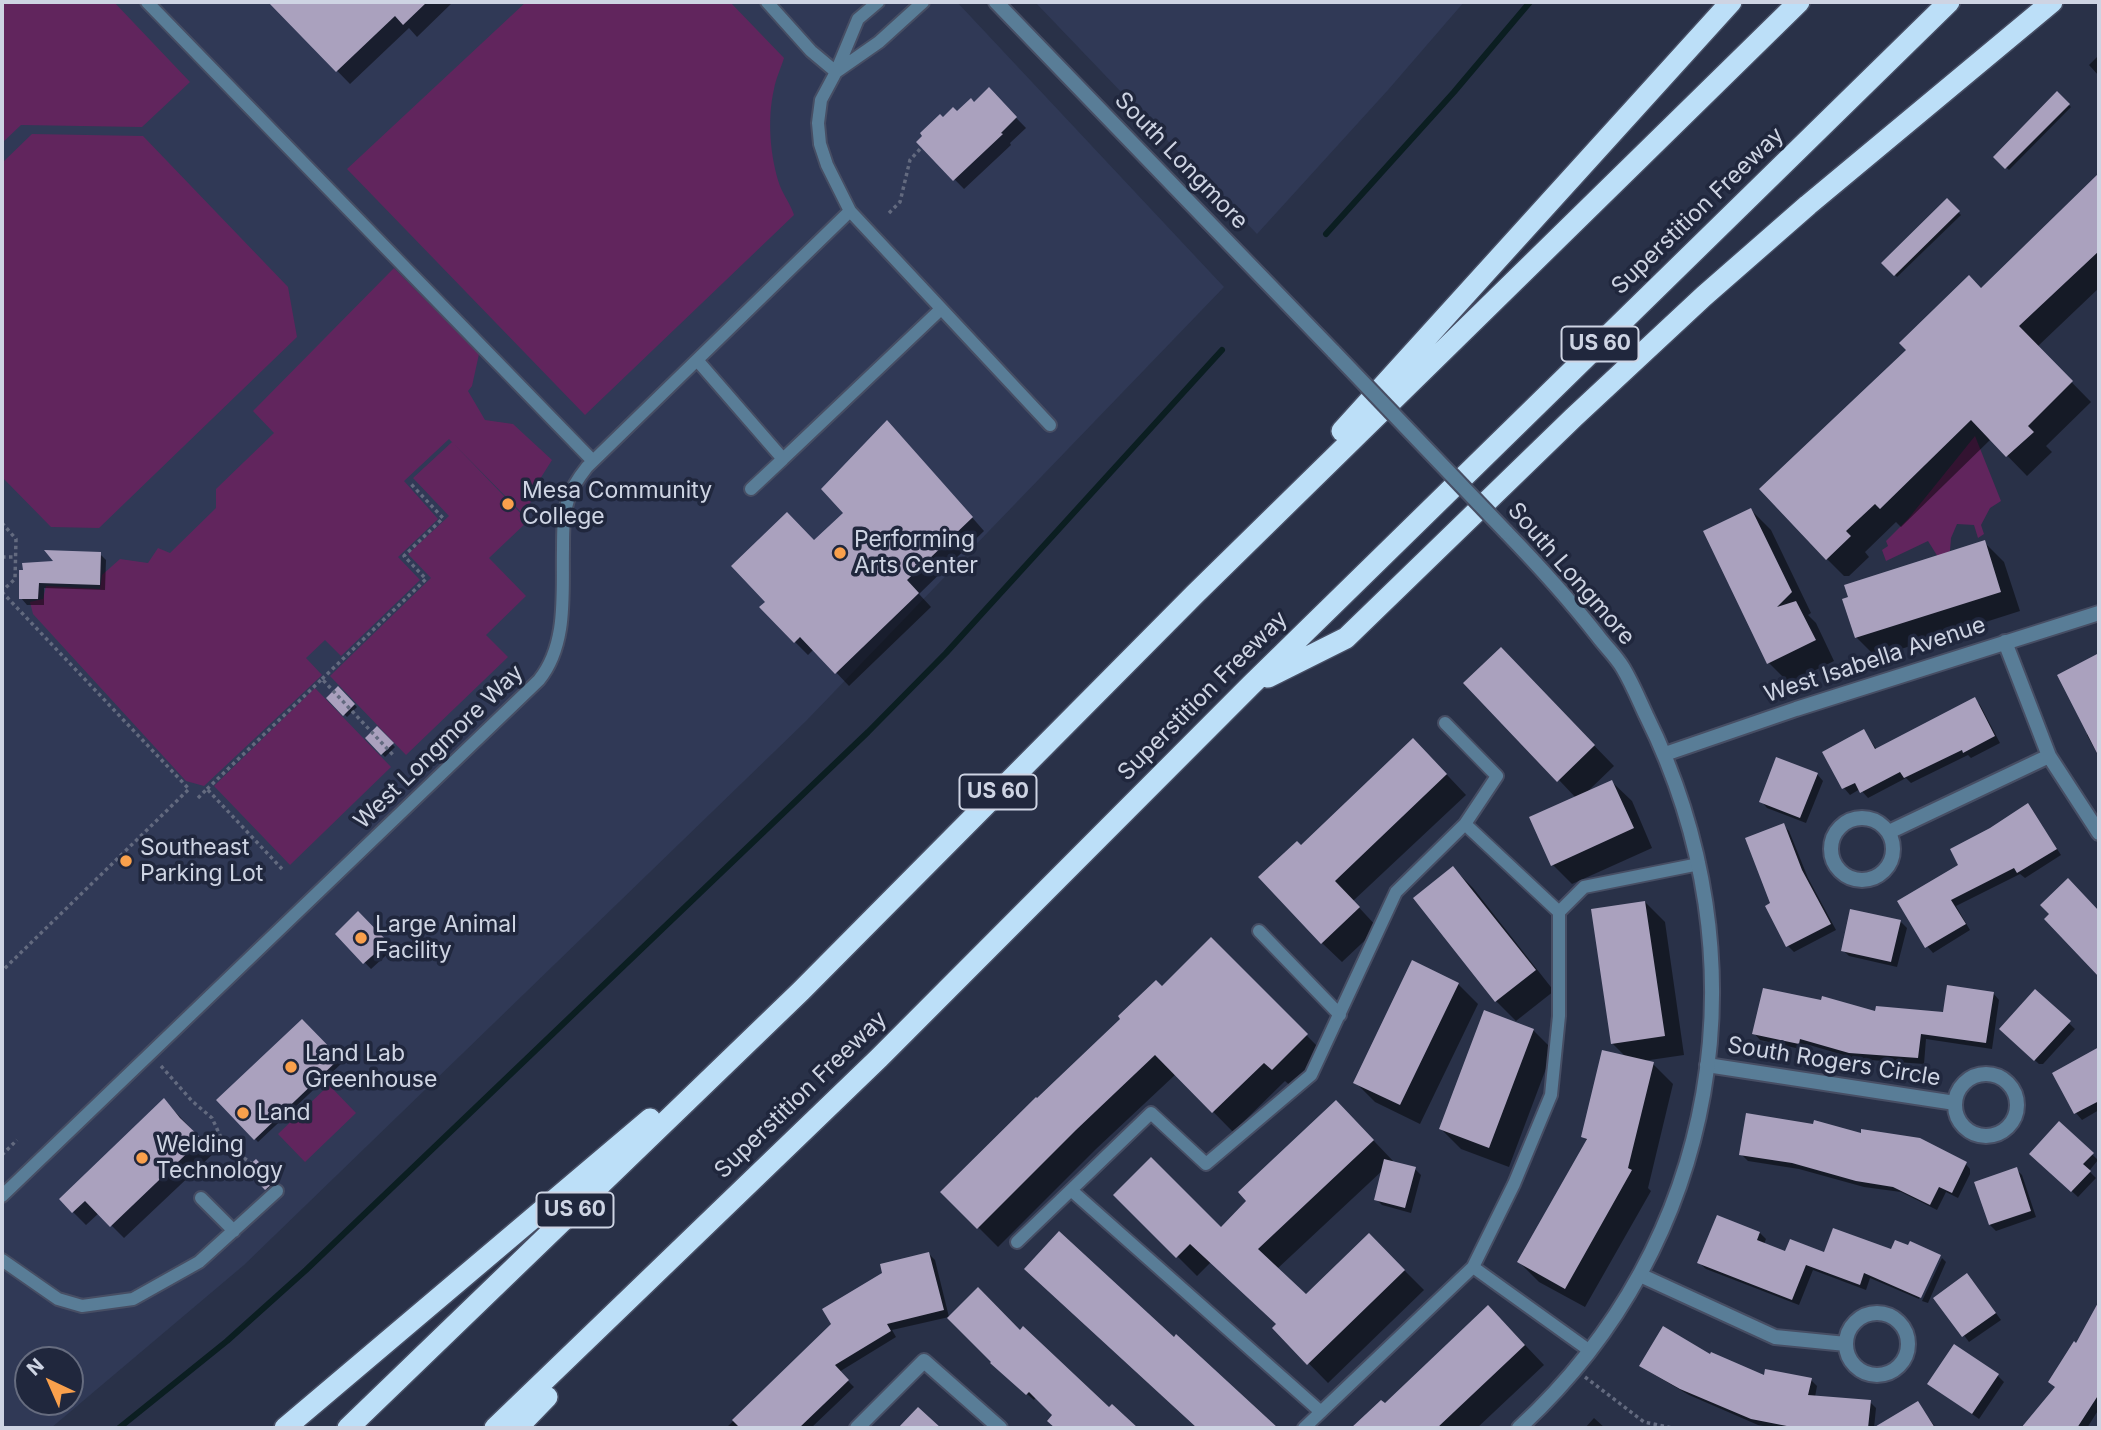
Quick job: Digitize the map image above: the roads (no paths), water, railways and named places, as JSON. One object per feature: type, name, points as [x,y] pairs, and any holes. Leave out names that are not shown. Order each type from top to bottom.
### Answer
[{"type":"highway","points":[[1195,594],[1731,2]]},
{"type":"highway","name":"US 60","points":[[348,1428],[801,991],[1195,594],[1799,2]]},
{"type":"highway","name":"Superstition Freeway","points":[[495,1428],[879,1058],[1251,685],[1949,2]]},
{"type":"highway","points":[[1251,685],[1346,638],[1573,418],[1704,296],[1808,205],[2052,2]]},
{"type":"highway","points":[[285,1428],[801,991]]},
{"type":"highway","points":[[517,1428],[879,1058]]},
{"type":"street","name":"South Longmore","points":[[996,2],[1562,591],[1623,667],[1665,754],[1699,863],[1709,930],[1713,1006],[1697,1127],[1685,1171],[1666,1221],[1620,1310],[1576,1370],[1519,1428]]},
{"type":"street","name":"West Isabella Avenue","points":[[1665,754],[1796,709],[2099,613]]},
{"type":"street","points":[[2005,642],[2049,756],[2099,833]]},
{"type":"street","points":[[1889,832],[2049,756]]},
{"type":"street","points":[[1854,819],[1874,819],[1889,832],[1893,841],[1892,860],[1879,875],[1860,880],[1849,877],[1840,871],[1834,862],[1832,841],[1845,823],[1854,819]]},
{"type":"street","name":"South Rogers Circle","points":[[1707,1065],[1955,1102]]},
{"type":"street","name":"South Rogers Circle","points":[[1978,1074],[1988,1074],[1997,1076],[2012,1088],[2017,1107],[2010,1124],[1996,1134],[1987,1136],[1970,1132],[1963,1127],[1955,1111],[1955,1102],[1962,1085],[1978,1074]]},
{"type":"street","points":[[1640,1275],[1775,1336],[1846,1345]]},
{"type":"street","points":[[1878,1313],[1896,1320],[1903,1327],[1908,1346],[1901,1363],[1886,1374],[1876,1375],[1858,1369],[1847,1354],[1846,1345],[1852,1326],[1868,1314],[1878,1313]]},
{"type":"street","points":[[857,1428],[924,1362],[1000,1428]]},
{"type":"lane","points":[[147,2],[593,461]]},
{"type":"lane","points":[[767,2],[811,51],[836,72]]},
{"type":"lane","points":[[878,2],[858,19],[821,100],[818,123],[820,144],[827,165],[850,211],[1049,425]]},
{"type":"lane","points":[[836,72],[879,42],[923,2]]},
{"type":"lane","name":"West Longmore Way","points":[[2,1196],[539,680],[548,669],[560,629],[563,522],[573,485],[593,461],[850,211]]},
{"type":"lane","points":[[751,489],[941,309]]},
{"type":"lane","points":[[697,360],[783,459]]},
{"type":"lane","points":[[1017,1242],[1151,1113],[1206,1164],[1311,1075],[1396,892],[1465,824],[1497,776],[1445,723]]},
{"type":"lane","points":[[1465,824],[1559,912]]},
{"type":"lane","points":[[1304,1428],[1474,1267],[1514,1184],[1552,1095],[1559,1016],[1559,912],[1584,887],[1699,863]]},
{"type":"lane","points":[[1259,931],[1340,1015]]},
{"type":"lane","points":[[2,1260],[58,1299],[82,1306],[133,1299],[199,1262],[277,1191]]},
{"type":"lane","points":[[1071,1191],[1321,1412]]},
{"type":"lane","points":[[201,1198],[234,1231]]},
{"type":"lane","points":[[1474,1267],[1590,1351]]},
{"type":"waterway","points":[[1326,234],[1454,92],[1530,2]]},
{"type":"waterway","points":[[119,1428],[227,1341],[306,1270],[868,732],[946,653],[1222,350]]},
{"type":"place","name":"Mesa Community College","points":[[508,504]]},
{"type":"place","name":"Performing Arts Center","points":[[840,553]]},
{"type":"place","name":"Southeast Parking Lot","points":[[126,861]]},
{"type":"place","name":"Large Animal Facility","points":[[361,938]]},
{"type":"place","name":"Land Lab Greenhouse","points":[[291,1067]]},
{"type":"place","name":"Land","points":[[243,1113]]},
{"type":"place","name":"Welding Technology","points":[[142,1158]]}]
